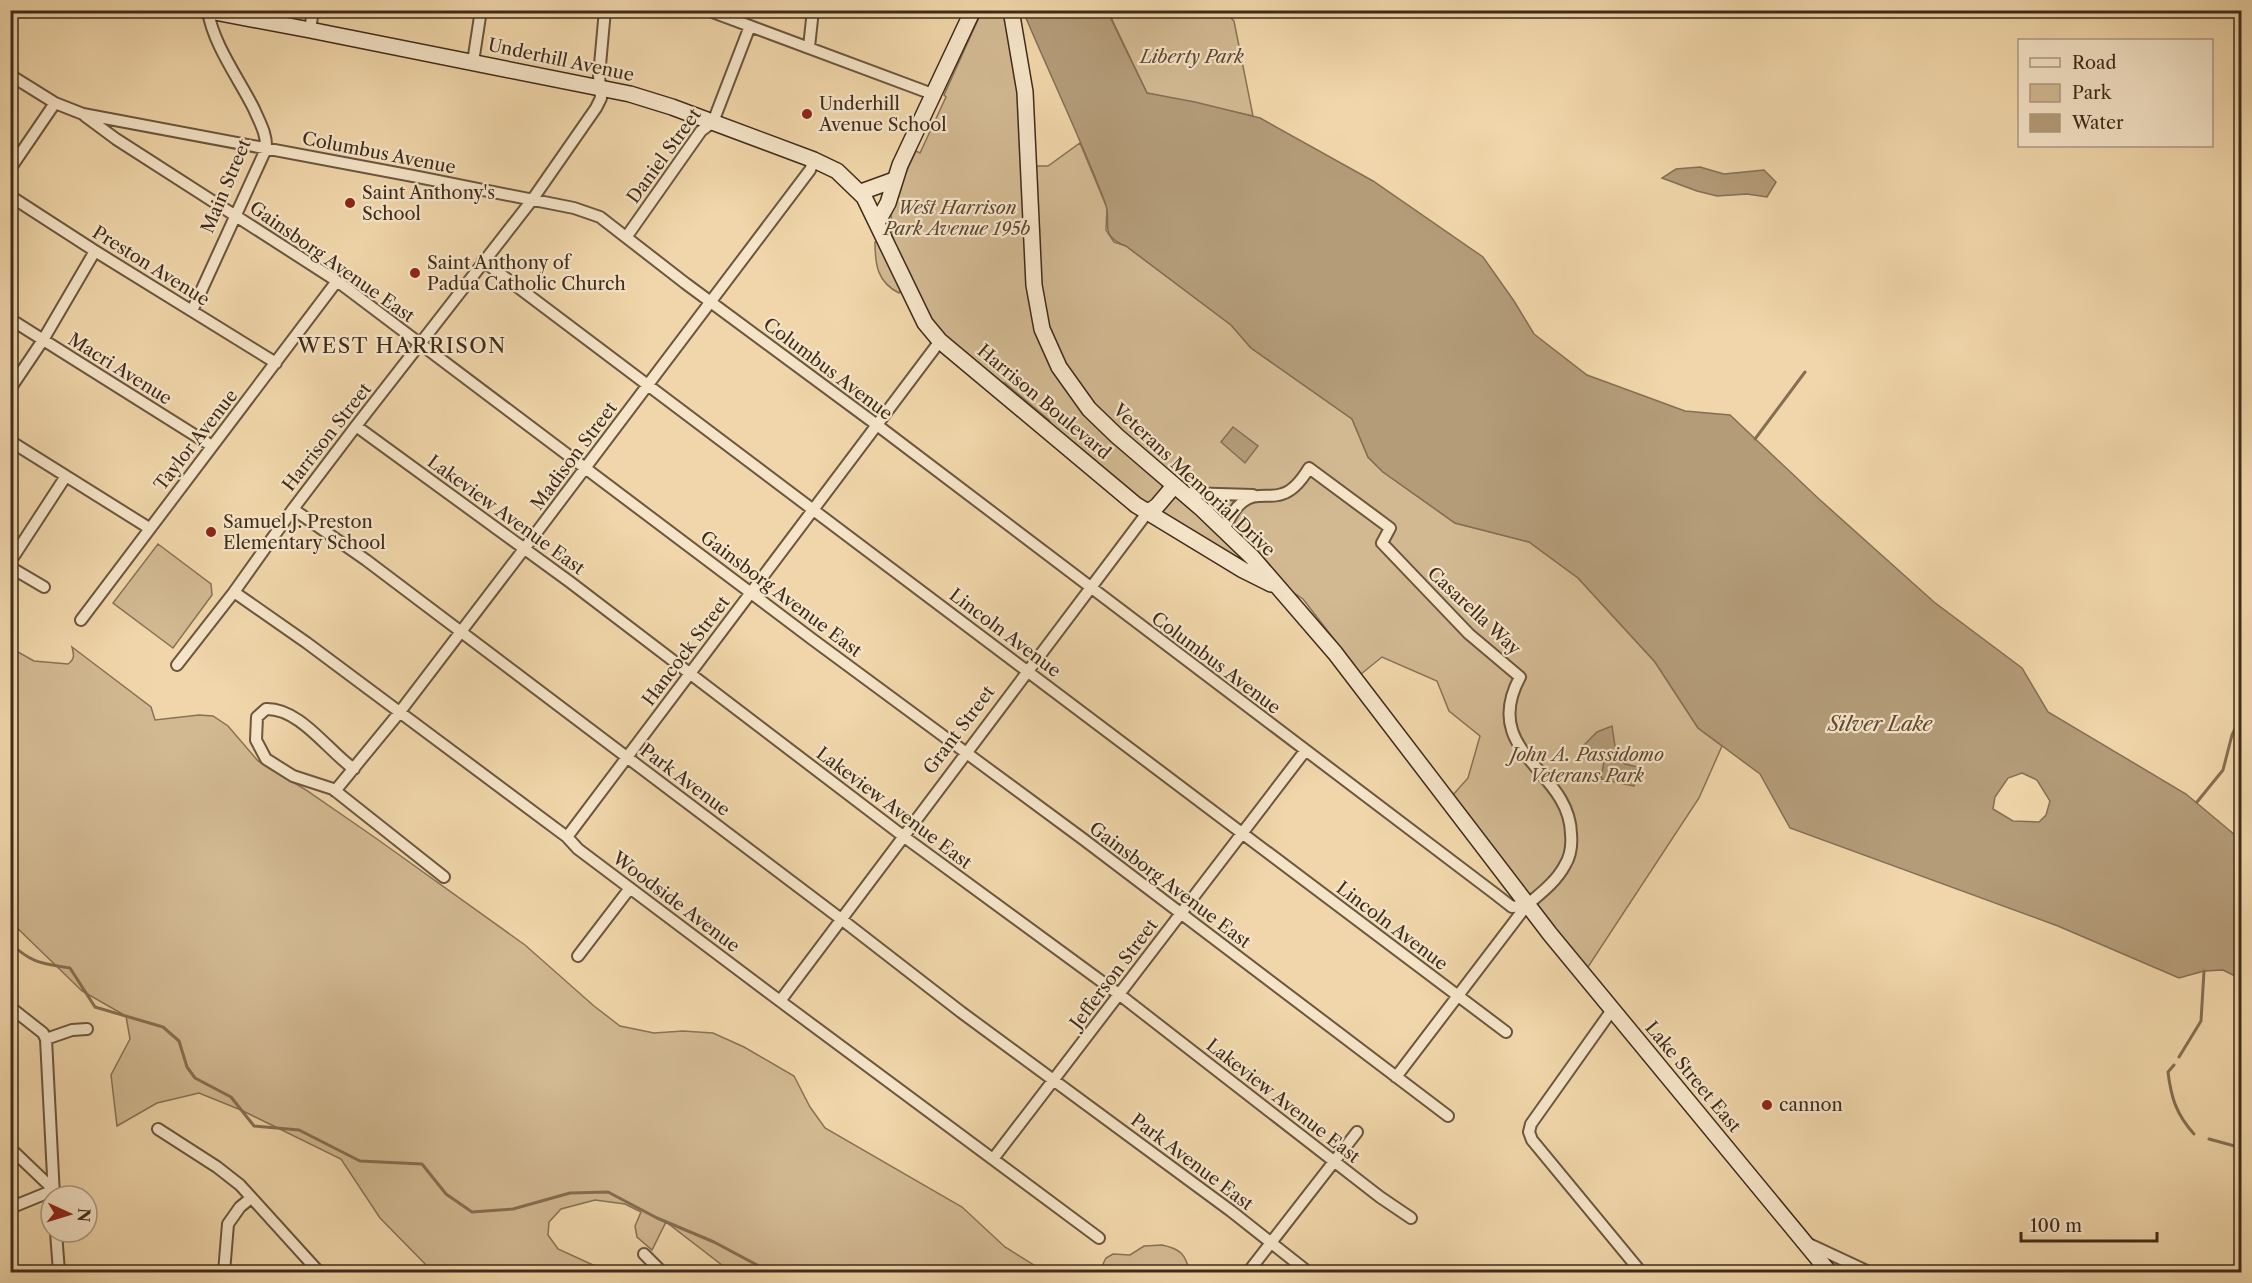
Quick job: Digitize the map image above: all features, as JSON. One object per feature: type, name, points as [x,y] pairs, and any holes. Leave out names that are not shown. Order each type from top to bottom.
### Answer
[{"type":"main road","points":[[878,220],[888,203],[894,180],[974,10]]},
{"type":"main road","name":"Veterans Memorial Drive","points":[[1011,10],[1024,92],[1034,285],[1042,329],[1059,367],[1089,409],[1252,557],[1335,653],[1518,890],[1527,905]]},
{"type":"main road","name":"Underhill Avenue","points":[[206,11],[647,98],[814,160],[837,171],[861,192],[878,220]]},
{"type":"main road","points":[[861,192],[894,180]]},
{"type":"main road","name":"Harrison Boulevard","points":[[878,220],[926,323],[940,341],[1136,506],[1243,570],[1277,587]]},
{"type":"main road","name":"Grant Street","points":[[1147,513],[1178,490]]},
{"type":"main road","name":"Lake Street East","points":[[1527,905],[1829,1272]]},
{"type":"street","points":[[310,30],[313,10]]},
{"type":"street","points":[[473,62],[481,10]]},
{"type":"street","name":"Harrison Street","points":[[177,665],[234,592],[356,426],[532,200],[596,108],[601,98],[599,76],[605,10]]},
{"type":"street","points":[[809,47],[813,10]]},
{"type":"street","name":"Main Street","points":[[192,311],[266,149],[267,140],[210,27],[206,11]]},
{"type":"street","points":[[709,11],[935,94]]},
{"type":"street","name":"Daniel Street","points":[[627,236],[700,130],[713,122],[750,26]]},
{"type":"street","name":"Columbus Avenue","points":[[10,75],[55,103],[83,114],[413,176],[591,213],[627,236],[710,302],[877,425],[1090,589],[1512,907],[1527,905]]},
{"type":"street","points":[[10,169],[55,103]]},
{"type":"street","name":"Gainsborg Avenue East","points":[[83,114],[116,139],[337,281],[966,754],[1083,839],[1448,1116]]},
{"type":"street","name":"Madison Street","points":[[335,791],[461,632],[810,170],[814,160]]},
{"type":"street","name":"Preston Avenue","points":[[10,196],[276,363]]},
{"type":"street","points":[[10,389],[43,340],[95,251]]},
{"type":"street","name":"Lincoln Avenue","points":[[483,261],[1506,1032]]},
{"type":"street","name":"Taylor Avenue","points":[[81,620],[337,281]]},
{"type":"street","name":"Macri Avenue","points":[[10,319],[212,446]]},
{"type":"street","name":"Hancock Street","points":[[567,837],[940,341]]},
{"type":"street","name":"Lakeview Avenue East","points":[[356,426],[524,549],[903,836],[1120,995],[1380,1197],[1411,1218]]},
{"type":"street","points":[[10,441],[149,528]]},
{"type":"street","name":"Casarella Way","points":[[1256,495],[1270,497],[1288,492],[1309,468],[1390,528],[1382,543],[1468,634],[1520,677],[1513,690],[1508,708],[1511,728],[1517,744],[1565,805],[1571,822],[1572,844],[1566,864],[1554,882],[1527,905],[1396,1077]]},
{"type":"street","points":[[44,587],[10,564],[66,476]]},
{"type":"street","points":[[1178,490],[1256,495]]},
{"type":"street","points":[[1224,530],[1236,508],[1256,495]]},
{"type":"street","name":"Park Avenue","points":[[293,509],[366,560],[841,919],[960,1012],[1054,1080]]},
{"type":"street","name":"Grant Street","points":[[780,1001],[1147,513]]},
{"type":"street","name":"Woodside Avenue","points":[[234,592],[307,643],[567,837],[578,849],[1099,1238]]},
{"type":"street","points":[[354,768],[339,758],[293,716],[278,709],[266,709],[257,717],[256,740],[266,759],[293,776],[335,791],[444,877]]},
{"type":"street","name":"Jefferson Street","points":[[993,1159],[1305,751]]},
{"type":"street","points":[[578,956],[630,888]]},
{"type":"street","points":[[10,1007],[43,1033],[46,1039],[54,1184]]},
{"type":"street","points":[[1612,1010],[1531,1124],[1529,1132],[1532,1140],[1641,1272]]},
{"type":"street","points":[[46,1039],[72,1030],[87,1029]]},
{"type":"street","name":"Park Avenue East","points":[[1054,1080],[1231,1211],[1308,1272]]},
{"type":"street","points":[[158,1129],[217,1167],[240,1185],[319,1272]]},
{"type":"street","points":[[1249,1271],[1357,1132]]},
{"type":"street","points":[[10,1148],[45,1184]]},
{"type":"street","points":[[10,1208],[39,1198]]},
{"type":"street","points":[[224,1272],[228,1224],[240,1207],[251,1198]]},
{"type":"street","points":[[1806,1242],[1869,1272]]},
{"type":"street","points":[[57,1244],[58,1272]]},
{"type":"street","points":[[644,1254],[662,1272]]},
{"type":"green space","name":"West Harrison Park Avenue 195b","points":[[982,11],[1006,11],[1019,85],[1024,226],[1051,362],[1162,483],[1162,491],[1148,504],[1144,504],[1053,429],[1049,420],[1005,383],[999,382],[940,332],[931,321],[896,247],[892,235],[891,209],[895,196],[916,151],[920,153]]},
{"type":"green space","name":"Liberty Park","points":[[1108,11],[1224,11],[1234,21],[1253,116],[1147,93]]},
{"type":"green space","name":"John A. Passidomo Veterans Park","points":[[1080,143],[1107,208],[1106,230],[1114,242],[1126,246],[1231,325],[1251,348],[1352,419],[1368,457],[1383,472],[1455,523],[1529,542],[1578,578],[1655,662],[1698,728],[1722,746],[1699,798],[1586,970],[1452,796],[1468,778],[1480,736],[1449,711],[1437,681],[1382,657],[1361,674],[1303,599],[1288,589],[1091,401],[1062,359],[1050,333],[1040,286],[1034,166],[1048,166]]},
{"type":"green space","points":[[880,240],[902,289],[899,293],[886,283],[879,272],[875,242]]},
{"type":"green space","points":[[1174,496],[1178,496],[1249,564],[1161,514],[1160,509]]},
{"type":"green space","points":[[158,544],[211,584],[212,595],[173,648],[113,603]]},
{"type":"green space","points":[[72,647],[151,707],[155,720],[199,715],[213,716],[228,726],[258,761],[306,790],[525,945],[620,1026],[654,1033],[683,1031],[713,1033],[744,1047],[794,1076],[810,1107],[825,1128],[962,1207],[1005,1247],[1045,1272],[731,1272],[666,1222],[652,1250],[637,1237],[635,1226],[641,1212],[625,1204],[595,1200],[561,1209],[549,1222],[548,1235],[558,1249],[593,1265],[622,1272],[433,1272],[380,1218],[341,1159],[241,1110],[199,1093],[157,1103],[117,1126],[111,1075],[130,1039],[126,1016],[82,991],[11,922],[11,648],[34,661],[68,664],[73,657]]},
{"type":"green space","points":[[1162,1245],[1174,1248],[1181,1253],[1190,1272],[1099,1272],[1106,1258],[1113,1254],[1130,1255],[1144,1246]]},
{"type":"water","name":"Silver Lake","points":[[1023,11],[1107,11],[1147,93],[1260,118],[1373,181],[1483,257],[1534,334],[1587,375],[1685,411],[1730,415],[1934,602],[2022,668],[2048,712],[2186,794],[2241,840],[2241,979],[2223,970],[2204,971],[2179,978],[2058,926],[1790,828],[1760,774],[1698,728],[1655,662],[1578,578],[1529,542],[1455,523],[1383,472],[1368,457],[1352,419],[1251,348],[1231,325],[1112,237],[1108,228],[1105,202]],"holes":[[[2022,773],[2037,780],[2050,801],[2046,815],[2039,822],[2013,821],[1993,809],[1995,797],[2008,778]]]},
{"type":"water","points":[[1700,167],[1724,174],[1764,170],[1776,182],[1767,197],[1747,194],[1717,196],[1662,178],[1676,169]]},
{"type":"water","points":[[1233,427],[1258,446],[1245,463],[1221,442]]},
{"type":"water","points":[[1612,726],[1615,746],[1625,764],[1638,767],[1634,786],[1601,779],[1604,761],[1600,754],[1584,745],[1597,732]]},
{"type":"waterway","points":[[1755,439],[1805,372]]},
{"type":"waterway","points":[[2197,802],[2223,770],[2232,735],[2242,715]]},
{"type":"waterway","points":[[10,943],[25,955],[38,961],[70,968],[95,1007],[163,1027],[179,1041],[187,1067],[195,1078],[231,1097],[254,1126],[299,1130],[360,1161],[422,1164],[446,1194],[472,1212],[513,1209],[570,1193],[608,1192],[657,1218],[714,1242],[770,1272]]},
{"type":"waterway","points":[[2179,1057],[2201,1021],[2204,971]]},
{"type":"waterway","points":[[2174,1065],[2168,1072],[2173,1097],[2179,1112],[2194,1134]]},
{"type":"waterway","points":[[2209,1139],[2242,1148]]},
{"type":"place","name":"Underhill Avenue School","points":[[807,114]]},
{"type":"place","name":"Saint Anthony's School","points":[[350,203]]},
{"type":"place","name":"Saint Anthony of Padua Catholic Church","points":[[415,273]]},
{"type":"place","name":"Samuel J. Preston Elementary School","points":[[211,532]]},
{"type":"place","name":"cannon","points":[[1767,1105]]},
{"type":"district","name":"WEST HARRISON","points":[[402,346]]}]
